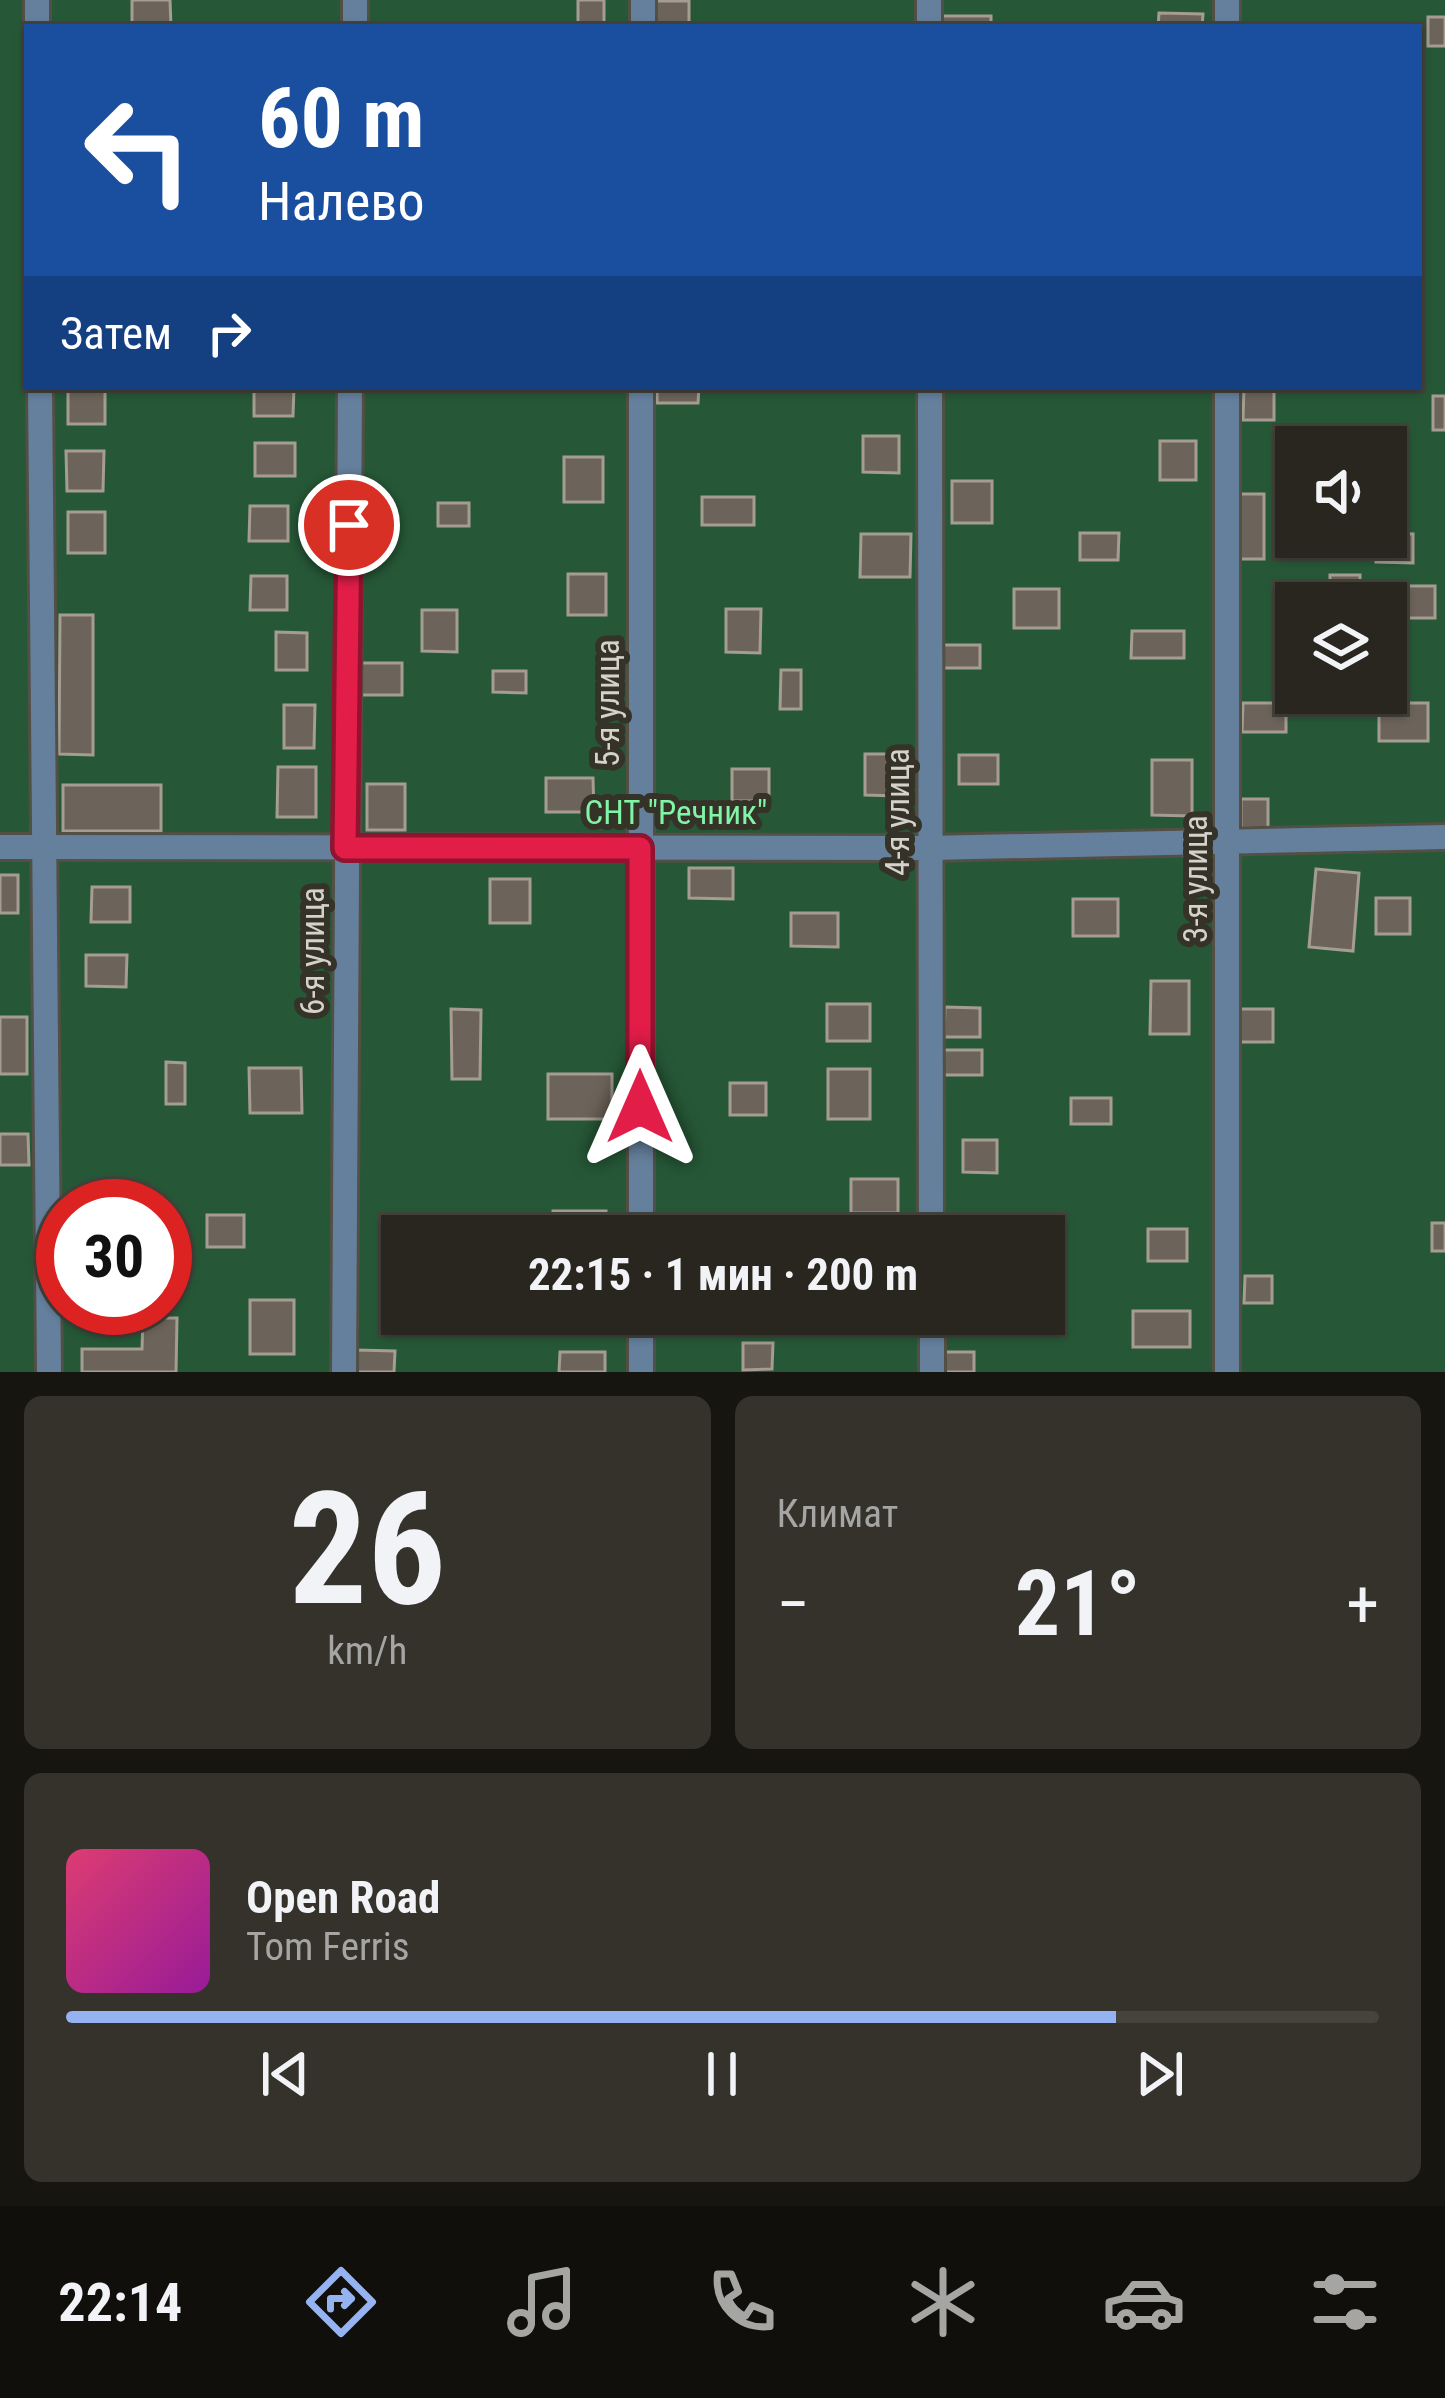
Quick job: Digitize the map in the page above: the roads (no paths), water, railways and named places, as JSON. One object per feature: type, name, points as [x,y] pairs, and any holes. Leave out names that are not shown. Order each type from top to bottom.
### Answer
[{"type":"street","points":[[40,390],[49,1372]]},
{"type":"street","name":"6-я улица","points":[[344,1372],[350,390]]},
{"type":"street","name":"5-я улица","points":[[641,390],[641,1215]]},
{"type":"street","name":"4-я улица","points":[[930,390],[931,1215]]},
{"type":"street","name":"3-я улица","points":[[1227,390],[1227,1372]]},
{"type":"street","points":[[0,847],[930,848],[1445,838]]},
{"type":"street","points":[[641,1335],[641,1372]]},
{"type":"street","points":[[932,1335],[932,1372]]},
{"type":"park label","name":"СНТ \"Речник\"","points":[[676,812]]}]
